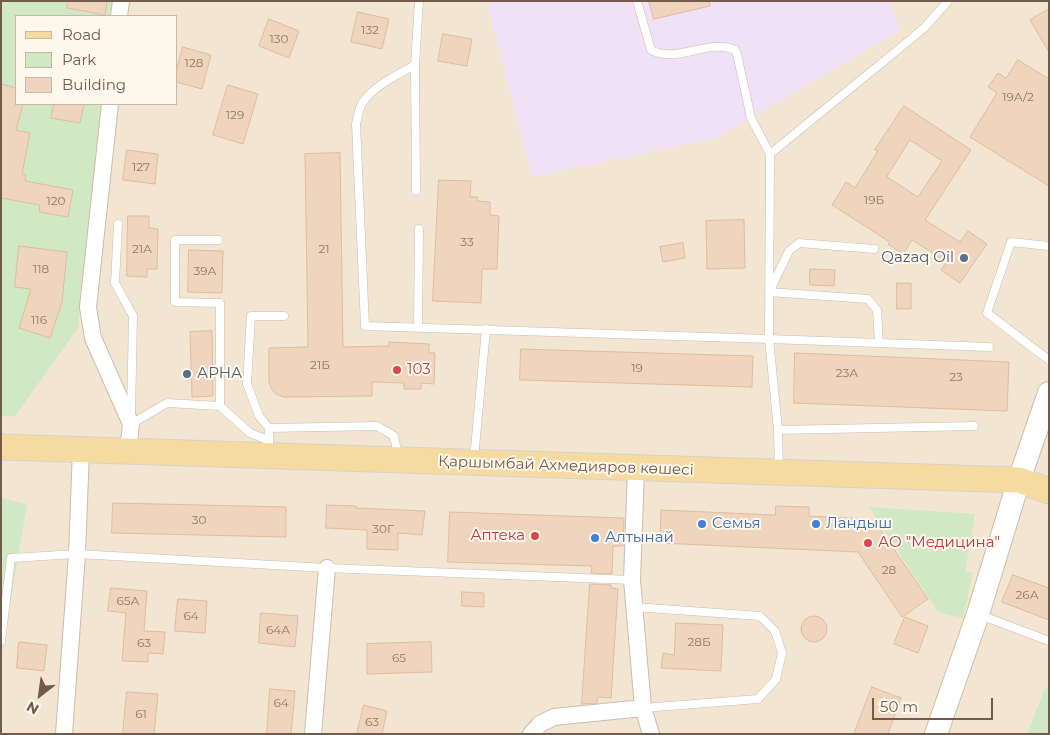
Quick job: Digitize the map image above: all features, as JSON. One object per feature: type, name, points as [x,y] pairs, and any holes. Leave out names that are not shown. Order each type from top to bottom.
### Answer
[{"type":"main road","name":"Қаршымбай Ахмедияров көшесі","points":[[1,447],[128,451],[269,448],[399,460],[1019,480],[1049,491]]},
{"type":"street","points":[[119,15],[120,1]]},
{"type":"street","points":[[110,105],[88,307],[93,338],[131,424],[128,451]]},
{"type":"street","points":[[936,734],[978,614],[1019,480],[1049,393]]},
{"type":"street","points":[[64,734],[77,554],[81,450]]},
{"type":"street","points":[[636,468],[632,580],[643,708],[650,734]]},
{"type":"street","points":[[313,734],[327,568]]},
{"type":"street","points":[[531,734],[540,724],[554,717],[643,708]]},
{"type":"lane","points":[[416,191],[414,65],[419,1]]},
{"type":"lane","points":[[637,1],[651,50],[659,54],[677,55],[726,46],[735,50],[751,118],[770,154],[769,339],[778,430],[780,473]]},
{"type":"lane","points":[[770,154],[926,27],[948,1]]},
{"type":"lane","points":[[414,65],[387,81],[363,102],[356,124],[365,326],[989,347]]},
{"type":"lane","points":[[118,224],[116,283],[133,316],[131,424]]},
{"type":"lane","points":[[418,327],[419,229]]},
{"type":"lane","points":[[218,240],[175,240],[175,302],[220,303],[220,406]]},
{"type":"lane","points":[[1049,246],[1011,242],[988,313],[1049,360]]},
{"type":"lane","points":[[769,292],[789,251],[800,243],[874,249]]},
{"type":"lane","points":[[769,292],[868,299],[877,310],[879,343]]},
{"type":"lane","points":[[269,448],[269,428],[259,416],[247,384],[251,316],[284,316]]},
{"type":"lane","points":[[474,462],[486,329]]},
{"type":"lane","points":[[131,424],[167,403],[220,406],[269,448]]},
{"type":"lane","points":[[269,428],[377,426],[394,436],[399,460]]},
{"type":"lane","points":[[778,430],[974,426]]},
{"type":"lane","points":[[1,641],[11,558],[77,554],[327,568],[632,580]]},
{"type":"lane","points":[[634,607],[760,616],[775,630],[782,653],[776,679],[758,699],[643,708]]},
{"type":"lane","points":[[978,614],[1049,641]]},
{"type":"shaded area","points":[[1,1],[1049,1],[1049,734],[1,734]]},
{"type":"shaded area","points":[[486,1],[891,1],[900,31],[716,138],[532,177]]},
{"type":"green space","points":[[1,1],[113,1],[111,15],[15,15],[15,105],[102,105],[78,328],[15,416],[1,416]]},
{"type":"green space","points":[[1,498],[27,504],[1,657]]},
{"type":"green space","points":[[869,507],[975,514],[965,571],[973,573],[963,618],[938,612]]},
{"type":"green space","points":[[1045,688],[1049,689],[1049,734],[1034,734],[1028,732]]},
{"type":"building","points":[[68,1],[107,1],[105,15],[67,8]]},
{"type":"building","points":[[649,1],[709,1],[710,6],[654,19]]},
{"type":"building","points":[[1049,9],[1049,52],[1030,20]]},
{"type":"building","points":[[358,12],[389,19],[382,49],[351,42]]},
{"type":"building","points":[[269,19],[299,31],[289,58],[259,46]]},
{"type":"building","points":[[443,34],[472,39],[467,66],[438,61]]},
{"type":"building","points":[[183,47],[211,55],[202,89],[178,83],[178,65]]},
{"type":"building","points":[[1018,60],[1049,79],[1049,186],[970,137],[997,93],[988,87],[998,73],[1006,78]]},
{"type":"building","points":[[1,84],[15,88],[15,105],[23,105],[16,130],[30,133],[22,174],[26,175],[25,181],[73,190],[68,217],[39,212],[40,205],[1,198]]},
{"type":"building","points":[[228,85],[258,94],[243,144],[213,135]]},
{"type":"building","points":[[54,105],[84,105],[80,123],[51,118]]},
{"type":"building","points":[[904,106],[971,150],[925,220],[960,242],[968,231],[987,244],[960,283],[941,270],[947,262],[912,240],[903,254],[888,244],[890,242],[832,205],[846,182],[855,188],[878,151],[875,150]],"holes":[[[910,140],[942,161],[918,197],[887,177]]]},
{"type":"building","points":[[127,150],[158,154],[155,184],[123,180]]},
{"type":"building","points":[[340,153],[343,347],[389,346],[389,342],[429,344],[429,353],[435,353],[434,384],[421,383],[421,389],[404,389],[404,383],[372,382],[372,396],[284,397],[276,394],[269,382],[269,348],[308,347],[305,154]]},
{"type":"building","points":[[439,180],[471,181],[470,197],[478,197],[477,201],[490,202],[490,215],[499,216],[497,269],[482,269],[481,303],[433,301]]},
{"type":"building","points":[[128,216],[149,216],[149,228],[158,229],[157,269],[147,269],[147,277],[127,276]]},
{"type":"building","points":[[744,220],[745,268],[707,269],[706,221]]},
{"type":"building","points":[[683,243],[685,258],[663,262],[660,247]]},
{"type":"building","points":[[19,246],[67,252],[62,302],[50,338],[19,328],[31,289],[15,287]]},
{"type":"building","points":[[189,250],[223,251],[222,293],[188,292]]},
{"type":"building","points":[[810,269],[835,270],[834,286],[810,285]]},
{"type":"building","points":[[897,283],[911,283],[911,309],[897,309]]},
{"type":"building","points":[[212,331],[213,396],[192,397],[190,332]]},
{"type":"building","points":[[521,349],[753,356],[752,387],[520,380]]},
{"type":"building","points":[[795,353],[1009,362],[1007,411],[794,403]]},
{"type":"building","points":[[113,503],[286,507],[286,537],[112,533]]},
{"type":"building","points":[[327,505],[425,511],[422,535],[398,533],[398,550],[367,549],[367,530],[326,528]]},
{"type":"building","points":[[776,506],[809,507],[809,516],[863,519],[863,531],[876,523],[928,599],[902,617],[858,552],[660,543],[661,510],[775,515]]},
{"type":"building","points":[[450,512],[624,518],[623,546],[613,546],[612,574],[591,573],[592,566],[448,562]]},
{"type":"building","points":[[1013,575],[1049,588],[1049,620],[1002,602]]},
{"type":"building","points":[[590,584],[611,585],[611,588],[618,589],[611,698],[598,697],[597,703],[582,704]]},
{"type":"building","points":[[111,588],[147,591],[144,631],[165,632],[163,654],[148,653],[148,662],[122,661],[126,613],[108,611]]},
{"type":"building","points":[[462,592],[484,593],[484,607],[462,606]]},
{"type":"building","points":[[178,599],[207,601],[205,633],[175,631]]},
{"type":"building","points":[[261,613],[298,616],[295,647],[259,643]]},
{"type":"building","points":[[814,616],[823,620],[827,629],[823,638],[814,642],[805,638],[801,629],[805,620]]},
{"type":"building","points":[[905,617],[928,626],[918,653],[894,644]]},
{"type":"building","points":[[676,623],[723,625],[721,671],[661,668],[663,653],[674,655]]},
{"type":"building","points":[[19,642],[47,645],[44,671],[17,668]]},
{"type":"building","points":[[431,642],[432,672],[367,674],[367,644]]},
{"type":"building","points":[[872,687],[901,698],[888,734],[854,734]]},
{"type":"building","points":[[270,689],[295,691],[291,734],[267,734]]},
{"type":"building","points":[[127,692],[158,694],[154,734],[123,734]]},
{"type":"building","points":[[364,705],[387,711],[382,734],[357,734]]},
{"type":"place","name":"Qazaq Oil","points":[[964,258]]},
{"type":"place","name":"103","points":[[397,370]]},
{"type":"place","name":"АРНА","points":[[187,374]]},
{"type":"place","name":"Семья","points":[[702,524]]},
{"type":"place","name":"Ландыш","points":[[816,524]]},
{"type":"place","name":"Аптека","points":[[535,536]]},
{"type":"place","name":"Алтынай","points":[[595,538]]},
{"type":"place","name":"АО \"Медицина\"","points":[[868,543]]}]
